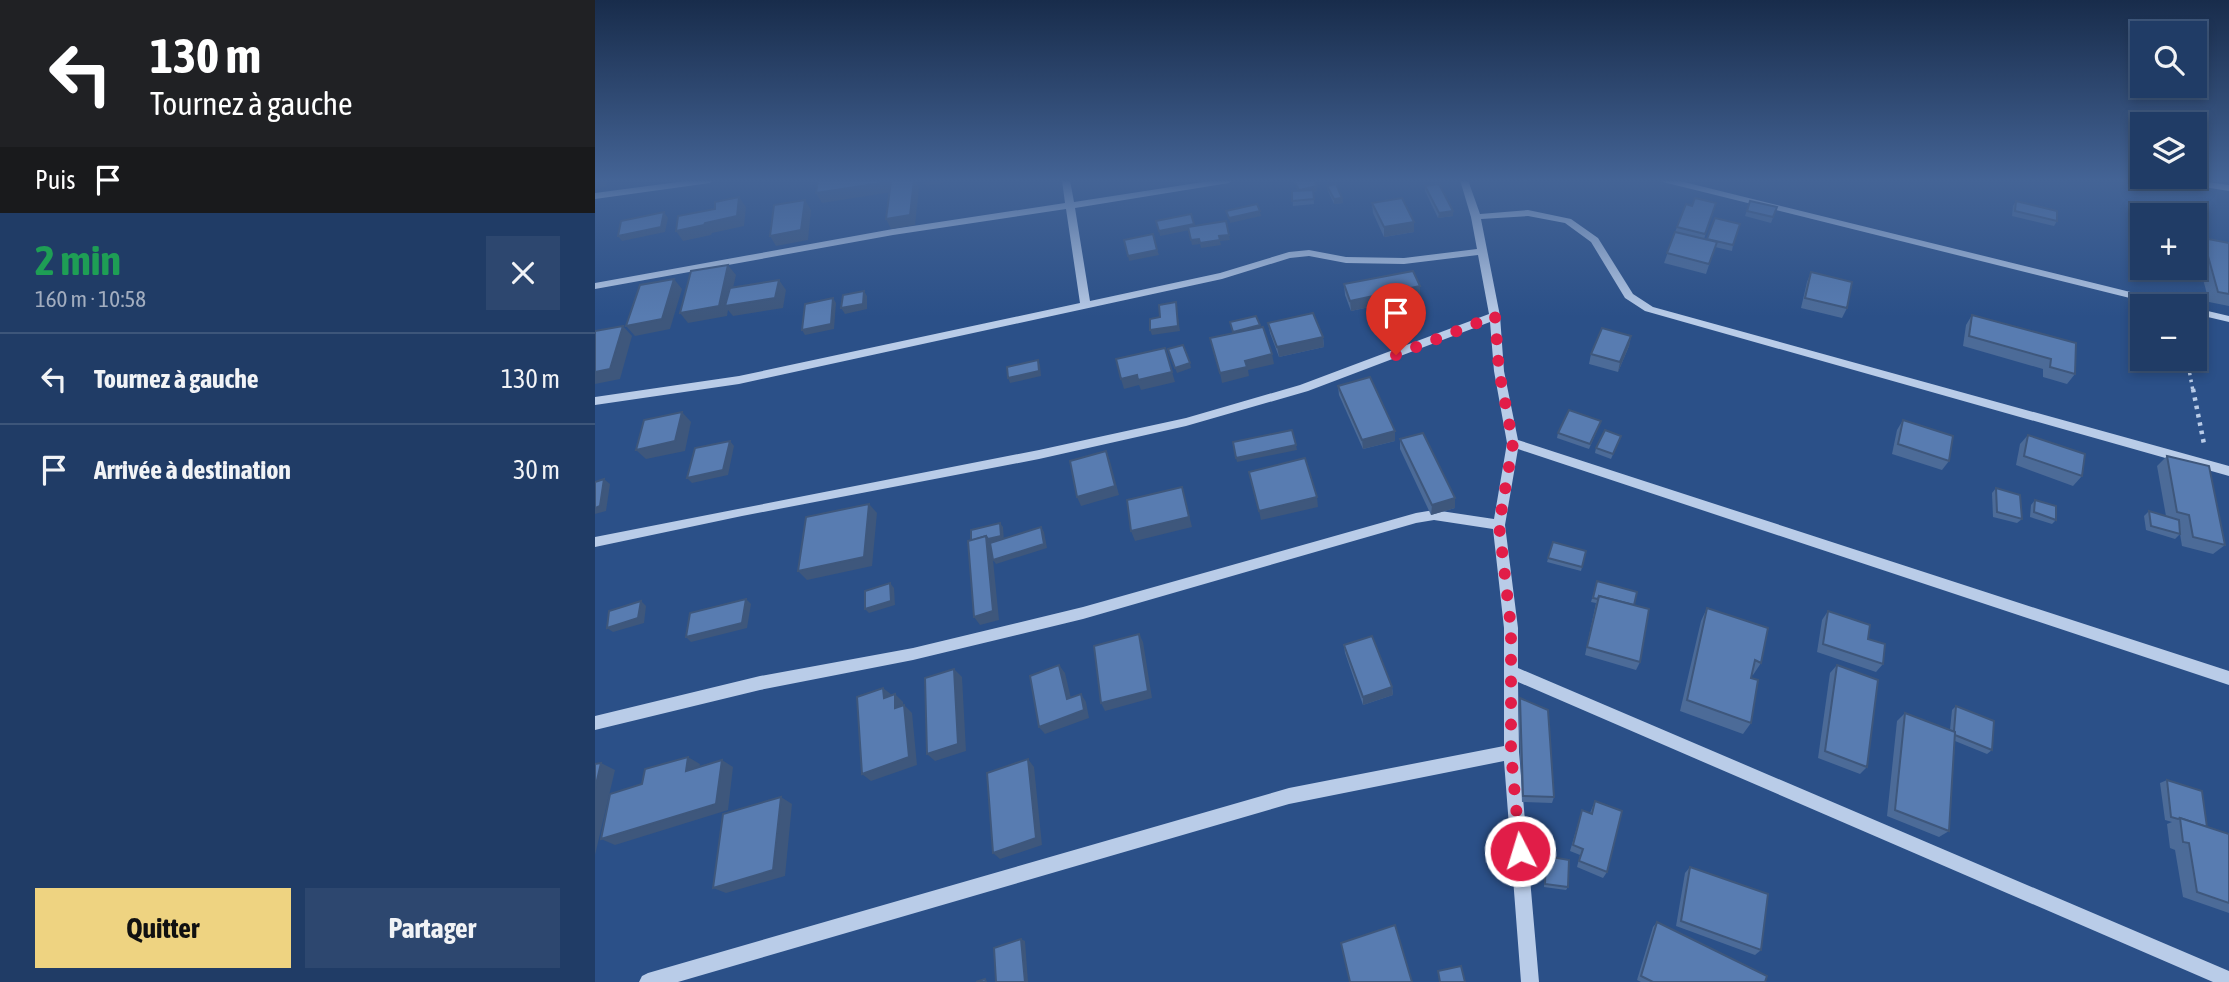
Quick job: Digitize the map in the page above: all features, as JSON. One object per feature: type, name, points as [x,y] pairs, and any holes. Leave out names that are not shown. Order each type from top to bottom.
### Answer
[{"type":"street","points":[[595,286],[936,226]]},
{"type":"street","points":[[1075,226],[1085,305]]},
{"type":"street","points":[[1477,226],[1495,316],[1499,371],[1513,443],[1499,525],[1511,628],[1511,752],[1530,982]]},
{"type":"street","points":[[1575,226],[1595,240],[1629,296],[1649,309],[2229,471]]},
{"type":"street","points":[[1851,226],[2130,295]]},
{"type":"street","points":[[595,401],[739,380],[1223,276],[1289,255],[1309,253],[1346,260],[1404,261],[1481,252]]},
{"type":"street","points":[[2207,314],[2229,319]]},
{"type":"street","points":[[595,542],[1187,422],[1371,365],[1495,316]]},
{"type":"street","points":[[1513,443],[2229,678]]},
{"type":"street","points":[[595,723],[760,683],[913,654],[1083,613],[1416,518],[1434,515],[1499,525]]},
{"type":"street","points":[[1511,672],[2229,980]]},
{"type":"street","points":[[648,982],[1289,796],[1511,752]]},
{"type":"path","points":[[2189,371],[2209,466]]},
{"type":"building","points":[[620,226],[661,226],[661,227],[618,236]]},
{"type":"building","points":[[677,226],[700,226],[676,231]]},
{"type":"building","points":[[771,226],[802,226],[801,230],[770,236]]},
{"type":"building","points":[[1157,226],[1185,226],[1159,231]]},
{"type":"building","points":[[1227,226],[1229,235],[1219,236],[1220,240],[1200,243],[1199,239],[1191,240],[1188,227]]},
{"type":"building","points":[[1677,226],[1708,226],[1705,234]]},
{"type":"building","points":[[1712,226],[1739,226],[1733,245],[1707,239]]},
{"type":"building","points":[[1675,232],[1717,242],[1709,264],[1667,253]]},
{"type":"building","points":[[1153,234],[1157,250],[1128,256],[1124,240]]},
{"type":"building","points":[[2207,239],[2229,243],[2229,294],[2218,292],[2207,252]]},
{"type":"building","points":[[728,265],[719,306],[680,313],[691,271]]},
{"type":"building","points":[[1413,271],[1420,286],[1350,301],[1344,284]]},
{"type":"building","points":[[1811,272],[1852,282],[1847,308],[1805,298]]},
{"type":"building","points":[[674,279],[662,319],[626,326],[640,285]]},
{"type":"building","points":[[779,280],[775,298],[725,306],[730,288]]},
{"type":"building","points":[[864,291],[863,304],[841,308],[843,295]]},
{"type":"building","points":[[833,298],[831,324],[802,330],[805,304]]},
{"type":"building","points":[[1176,302],[1178,326],[1150,330],[1150,319],[1160,317],[1159,305]]},
{"type":"building","points":[[1313,313],[1323,337],[1277,347],[1268,323]]},
{"type":"building","points":[[1972,315],[2076,343],[2075,374],[2050,367],[2051,359],[1969,336]]},
{"type":"building","points":[[1256,316],[1260,325],[1233,332],[1230,322]]},
{"type":"building","points":[[623,326],[610,369],[595,372],[595,331]]},
{"type":"building","points":[[1263,327],[1272,354],[1245,361],[1247,367],[1220,373],[1210,338]]},
{"type":"building","points":[[1602,328],[1631,336],[1620,362],[1591,354]]},
{"type":"building","points":[[1183,345],[1190,363],[1175,368],[1168,349]]},
{"type":"building","points":[[1165,348],[1172,372],[1138,380],[1137,375],[1121,379],[1116,359]]},
{"type":"building","points":[[1038,360],[1039,371],[1008,378],[1007,367]]},
{"type":"building","points":[[1370,377],[1395,431],[1362,440],[1338,386]]},
{"type":"building","points":[[1569,410],[1601,421],[1590,444],[1558,433]]},
{"type":"building","points":[[682,412],[675,441],[636,450],[644,420]]},
{"type":"building","points":[[1903,420],[1953,436],[1949,461],[1898,444]]},
{"type":"building","points":[[1292,430],[1296,445],[1236,458],[1233,442]]},
{"type":"building","points":[[1605,430],[1621,436],[1613,454],[1596,448]]},
{"type":"building","points":[[1423,433],[1455,498],[1432,505],[1400,439]]},
{"type":"building","points":[[2028,435],[2085,454],[2082,476],[2024,456]]},
{"type":"building","points":[[730,441],[723,470],[687,478],[695,448]]},
{"type":"building","points":[[1106,451],[1115,486],[1077,497],[1070,461]]},
{"type":"building","points":[[2167,456],[2209,466],[2225,545],[2193,537],[2189,515],[2177,512]]},
{"type":"building","points":[[1305,458],[1317,497],[1259,511],[1249,472]]},
{"type":"building","points":[[604,479],[600,506],[595,508],[595,482]]},
{"type":"building","points":[[1182,487],[1189,517],[1131,531],[1127,500]]},
{"type":"building","points":[[1996,488],[2020,495],[2022,519],[1997,512]]},
{"type":"building","points":[[2035,500],[2056,506],[2056,520],[2034,512]]},
{"type":"building","points":[[869,504],[864,557],[798,571],[806,517]]},
{"type":"building","points":[[2149,511],[2179,520],[2180,534],[2151,526]]},
{"type":"building","points":[[1000,523],[1001,536],[988,539],[986,536],[971,541],[971,530]]},
{"type":"building","points":[[1041,527],[1044,544],[993,560],[990,543]]},
{"type":"building","points":[[986,536],[993,611],[974,617],[968,541]]},
{"type":"building","points":[[1553,542],[1586,551],[1582,567],[1548,558]]},
{"type":"building","points":[[1597,581],[1637,592],[1634,605],[1599,596],[1598,599],[1593,598]]},
{"type":"building","points":[[890,583],[891,601],[865,609],[865,591]]},
{"type":"building","points":[[1599,596],[1649,609],[1640,662],[1587,647]]},
{"type":"building","points":[[746,599],[742,623],[686,637],[690,613]]},
{"type":"building","points":[[641,601],[638,618],[607,628],[609,611]]},
{"type":"building","points":[[1707,608],[1768,628],[1761,663],[1755,660],[1751,678],[1758,680],[1751,723],[1687,700]]},
{"type":"building","points":[[1828,611],[1870,625],[1868,639],[1885,644],[1883,664],[1823,644]]},
{"type":"building","points":[[1139,634],[1148,691],[1101,703],[1094,646]]},
{"type":"building","points":[[1372,636],[1392,687],[1363,697],[1344,645]]},
{"type":"building","points":[[1059,665],[1067,699],[1081,694],[1084,710],[1039,727],[1030,676]]},
{"type":"building","points":[[1837,665],[1878,680],[1867,767],[1825,751]]},
{"type":"building","points":[[954,669],[958,744],[927,754],[925,678]]},
{"type":"building","points":[[883,688],[884,698],[895,694],[895,708],[904,705],[909,757],[862,774],[857,697]]},
{"type":"building","points":[[1520,698],[1548,710],[1554,797],[1523,796]]},
{"type":"building","points":[[1956,706],[1994,721],[1992,750],[1955,735]]},
{"type":"building","points":[[1905,713],[1955,732],[1949,831],[1895,810]]},
{"type":"building","points":[[688,757],[686,771],[722,760],[716,804],[601,839],[610,794],[642,784],[645,769]]},
{"type":"building","points":[[1028,759],[1036,838],[993,853],[987,773]]},
{"type":"building","points":[[601,763],[595,789],[595,764]]},
{"type":"building","points":[[2167,780],[2202,791],[2207,827],[2171,817]]},
{"type":"building","points":[[781,797],[773,870],[713,888],[723,814]]},
{"type":"building","points":[[1595,801],[1622,811],[1607,872],[1579,861],[1583,849],[1573,845],[1582,810],[1592,814]]},
{"type":"building","points":[[2180,818],[2229,834],[2229,903],[2197,892],[2189,843],[2183,842]]},
{"type":"building","points":[[1546,856],[1569,860],[1568,887],[1545,884]]},
{"type":"building","points":[[1690,867],[1768,894],[1761,950],[1681,921]]},
{"type":"building","points":[[1657,922],[1767,976],[1765,982],[1653,982],[1641,976]]},
{"type":"building","points":[[1395,925],[1412,982],[1350,982],[1341,943]]},
{"type":"building","points":[[1021,939],[1025,982],[996,982],[994,948]]},
{"type":"building","points":[[1461,966],[1465,982],[1440,982],[1438,971]]},
{"type":"route","points":[[1396,355],[1495,316],[1499,371],[1513,443],[1499,525],[1511,628],[1511,752],[1520,851]]}]
